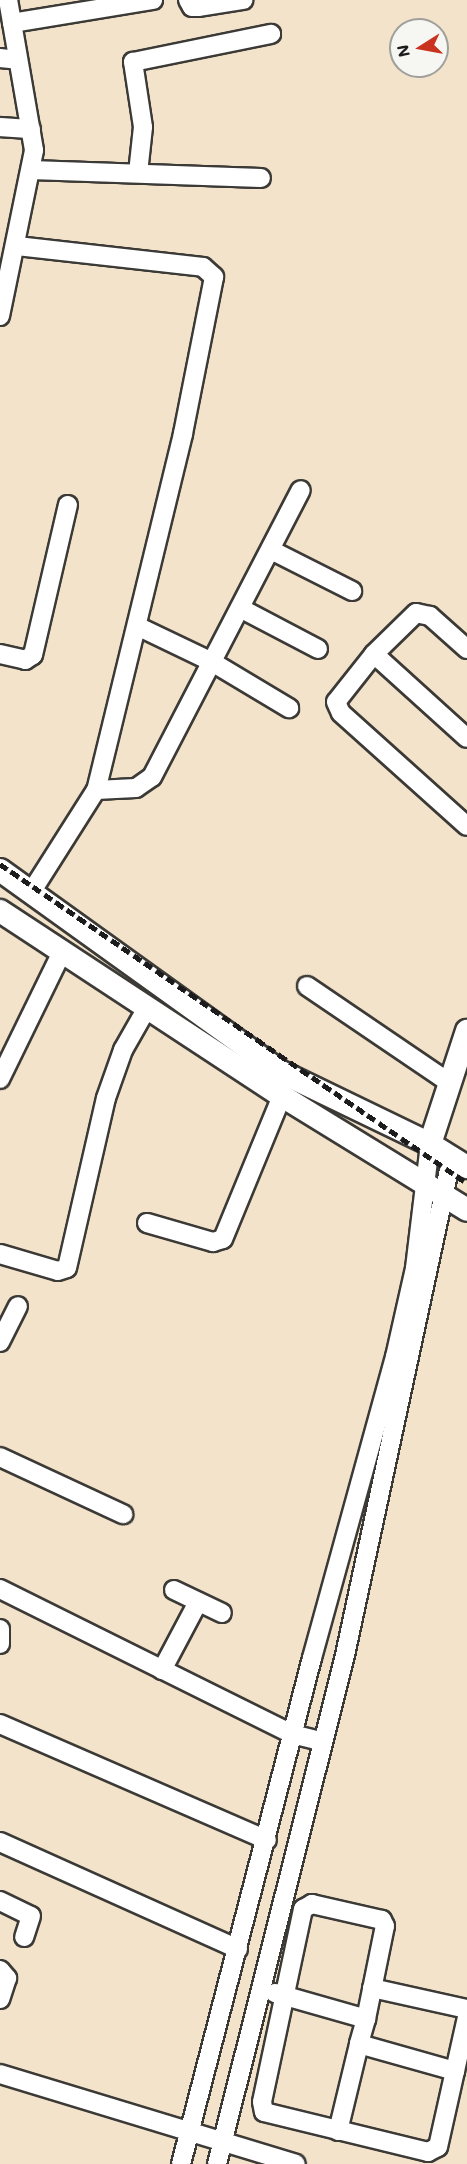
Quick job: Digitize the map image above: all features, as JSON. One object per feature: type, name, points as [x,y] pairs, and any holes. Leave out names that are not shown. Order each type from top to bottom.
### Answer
[{"type":"street","points":[[0,316],[6,267],[17,246],[34,150],[8,0]]},
{"type":"street","points":[[12,23],[87,5],[153,0]]},
{"type":"street","points":[[188,0],[192,7],[198,7],[243,0]]},
{"type":"street","points":[[138,173],[143,127],[133,62],[271,34]]},
{"type":"street","points":[[0,58],[18,60]]},
{"type":"street","points":[[0,127],[31,129]]},
{"type":"street","points":[[31,170],[261,178]]},
{"type":"street","points":[[17,246],[203,267],[214,277],[185,423],[96,790],[32,891]]},
{"type":"street","points":[[96,790],[136,788],[152,777],[301,490]]},
{"type":"street","points":[[0,654],[25,660],[33,655],[68,505]]},
{"type":"street","points":[[271,550],[352,591]]},
{"type":"street","points":[[240,608],[318,649]]},
{"type":"street","points":[[467,649],[422,612],[410,616],[338,695],[338,709],[467,826]]},
{"type":"street","points":[[137,626],[212,662],[289,708]]},
{"type":"street","points":[[374,654],[467,738]]},
{"type":"street","points":[[0,870],[283,1072],[430,1144],[460,1162]]},
{"type":"street","points":[[0,911],[282,1096],[435,1188],[467,1210]]},
{"type":"street","points":[[0,1079],[62,952]]},
{"type":"street","points":[[307,986],[448,1082]]},
{"type":"street","points":[[0,1254],[58,1271],[69,1265],[106,1098],[123,1050],[147,1008]]},
{"type":"street","points":[[218,2164],[320,1741],[345,1655],[435,1188],[430,1144],[448,1082],[467,1031]]},
{"type":"street","points":[[147,1223],[213,1242],[223,1239],[282,1096]]},
{"type":"street","points":[[440,1112],[460,1162]]},
{"type":"street","points":[[181,2164],[267,1840],[292,1734],[396,1357],[435,1188],[460,1162]]},
{"type":"street","points":[[0,1342],[18,1306]]},
{"type":"street","points":[[0,1457],[123,1514]]},
{"type":"street","points":[[0,1589],[292,1734],[320,1741]]},
{"type":"street","points":[[174,1590],[222,1613]]},
{"type":"street","points":[[162,1670],[198,1602]]},
{"type":"street","points":[[0,1629],[0,1644]]},
{"type":"street","points":[[0,1724],[267,1840]]},
{"type":"street","points":[[0,1842],[238,1949]]},
{"type":"street","points":[[0,1901],[31,1916],[24,1937]]},
{"type":"street","points":[[338,2131],[366,2019],[385,1926],[382,1920],[312,1904],[303,1909],[262,2102],[264,2112],[338,2131],[428,2152],[438,2147],[467,2017]]},
{"type":"street","points":[[0,1970],[8,1978],[0,1999]]},
{"type":"street","points":[[372,1988],[467,2009]]},
{"type":"street","points":[[262,1989],[366,2019]]},
{"type":"street","points":[[359,2044],[455,2071]]},
{"type":"street","points":[[0,2074],[189,2129],[296,2164]]},
{"type":"railway","points":[[0,864],[467,1183]]}]
